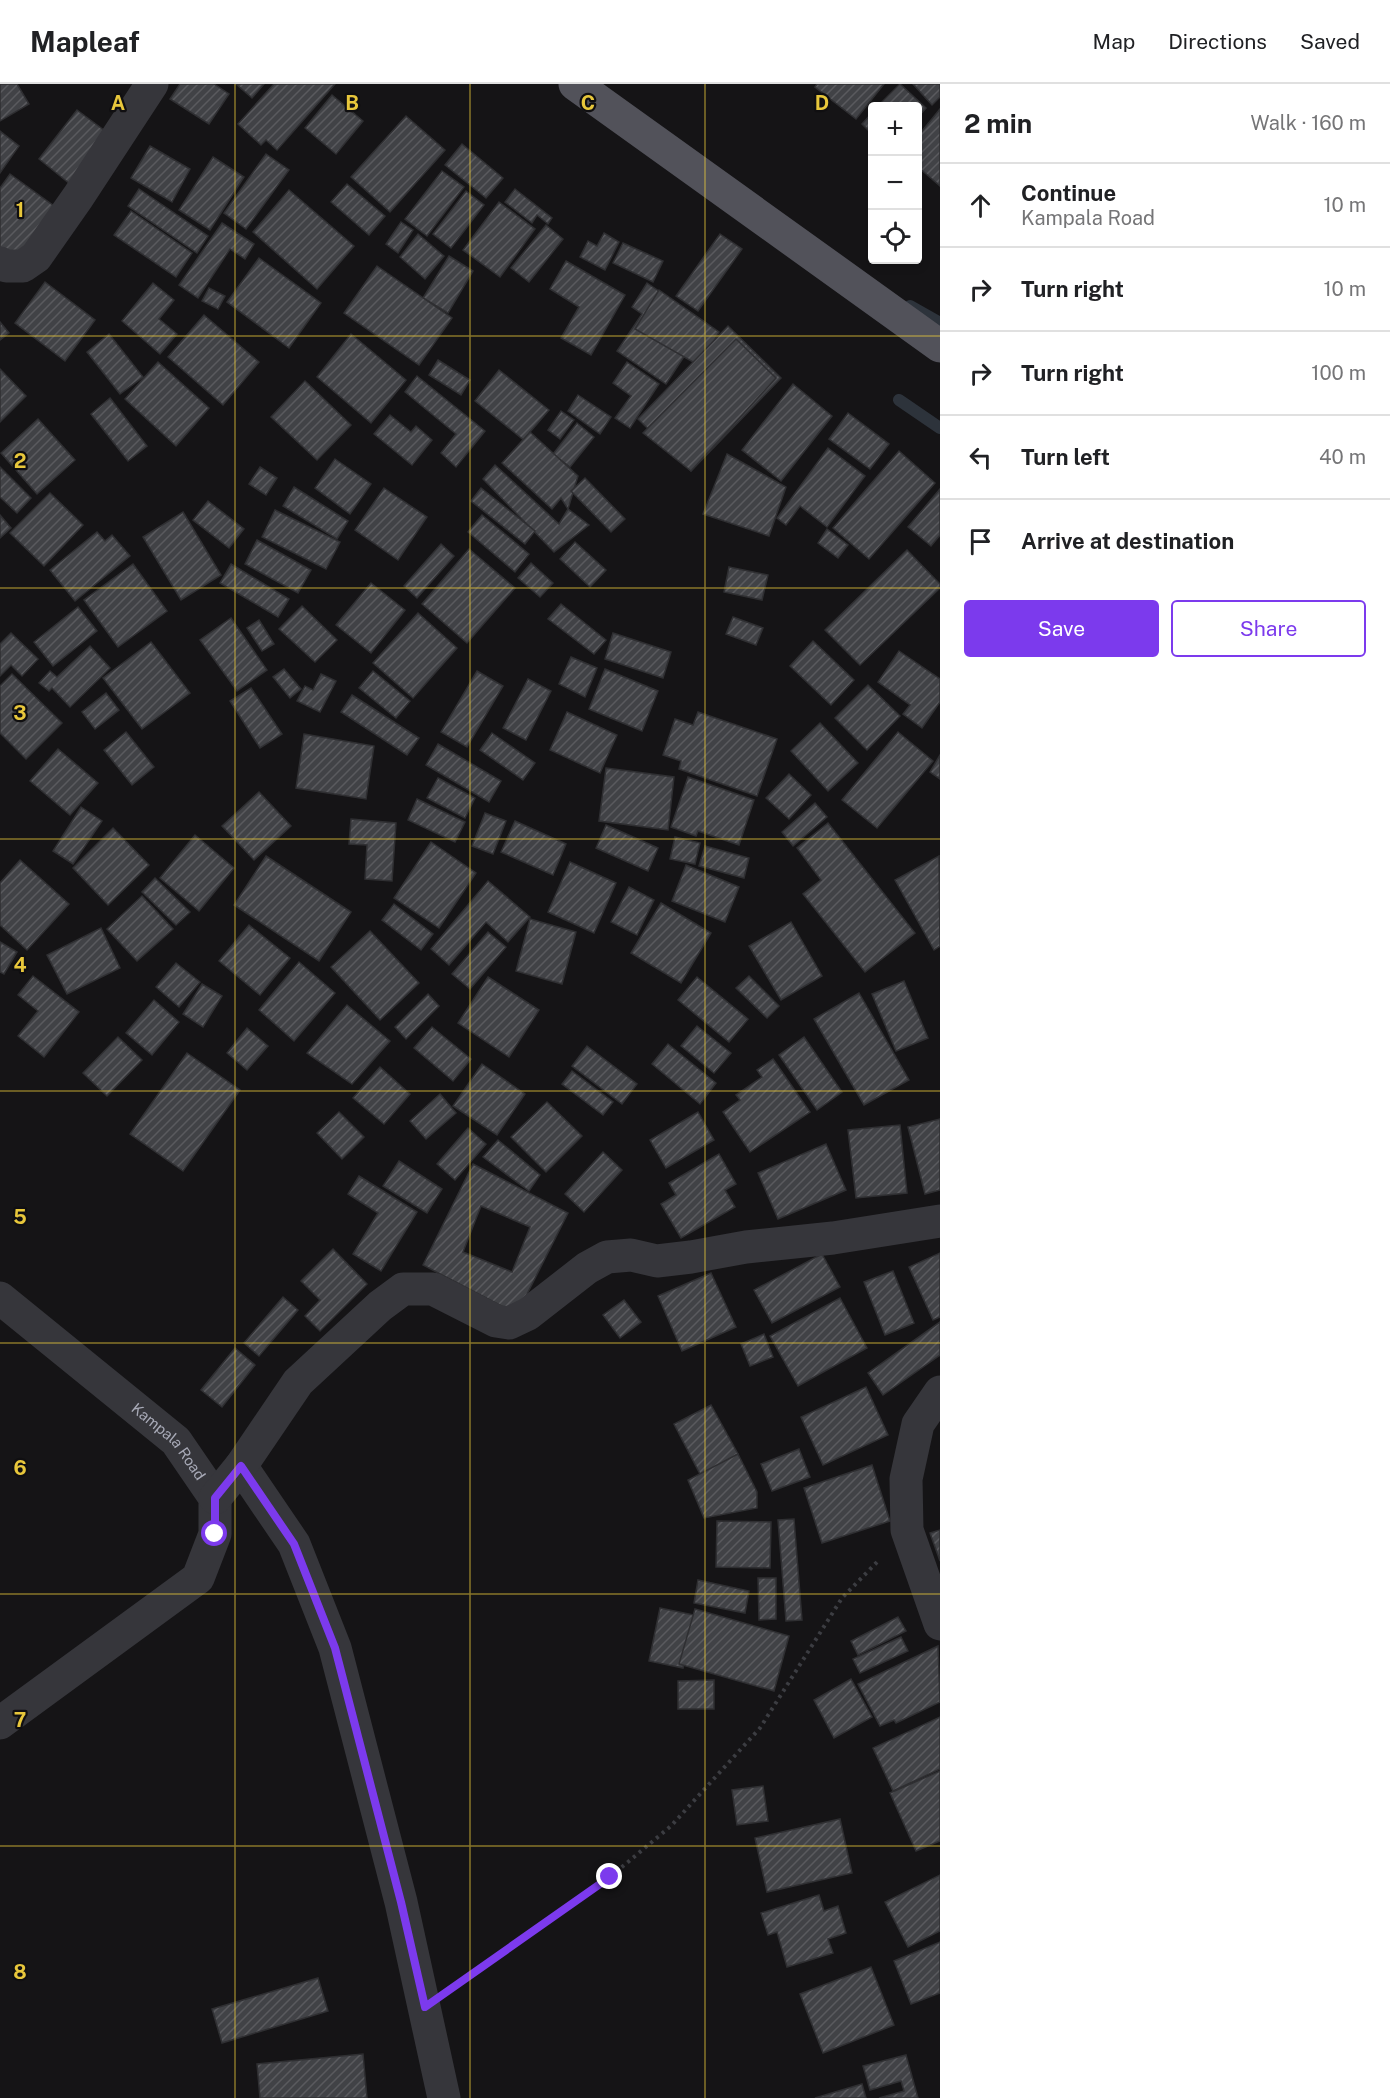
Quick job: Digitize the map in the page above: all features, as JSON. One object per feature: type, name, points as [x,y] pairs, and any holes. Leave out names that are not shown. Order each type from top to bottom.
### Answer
[{"type":"main road","points":[[575,84],[940,346]]},
{"type":"street","points":[[0,263],[6,266],[23,266],[36,257],[152,84]]},
{"type":"street","points":[[0,1723],[198,1578],[215,1534],[215,1498],[241,1466],[298,1382],[380,1306],[403,1289],[433,1289],[496,1321],[509,1323],[528,1314],[587,1268],[607,1257],[631,1255],[657,1261],[746,1247],[833,1238],[940,1221]]},
{"type":"street","name":"Kampala Road","points":[[0,1298],[176,1441],[215,1498]]},
{"type":"street","points":[[940,1392],[918,1424],[906,1479],[907,1530],[940,1624]]},
{"type":"street","points":[[241,1466],[294,1544],[335,1648],[401,1902],[444,2098]]},
{"type":"path","points":[[425,2007],[610,1877],[671,1826],[760,1728],[842,1598],[907,1530]]},
{"type":"building","points":[[0,84],[17,84],[29,104],[0,121]]},
{"type":"building","points":[[180,84],[214,84],[229,94],[209,124],[170,99]]},
{"type":"building","points":[[236,84],[264,84],[252,98]]},
{"type":"building","points":[[274,84],[335,84],[277,150],[266,140],[261,145],[238,124]]},
{"type":"building","points":[[817,84],[884,84],[856,119],[815,87]]},
{"type":"building","points":[[900,84],[920,102],[882,102]]},
{"type":"building","points":[[913,84],[940,84],[940,97],[932,105]]},
{"type":"building","points":[[332,95],[363,121],[336,154],[305,128]]},
{"type":"building","points":[[940,109],[940,186],[922,170],[922,131]]},
{"type":"building","points":[[77,110],[113,137],[75,188],[39,159]]},
{"type":"building","points":[[406,116],[445,150],[390,212],[351,177]]},
{"type":"building","points":[[868,117],[868,130],[862,124]]},
{"type":"building","points":[[0,131],[19,146],[0,173]]},
{"type":"building","points":[[462,144],[503,178],[486,198],[445,165]]},
{"type":"building","points":[[150,146],[190,169],[172,202],[131,178]]},
{"type":"building","points":[[266,154],[289,170],[246,229],[224,213]]},
{"type":"building","points":[[213,157],[244,177],[210,230],[179,210]]},
{"type":"building","points":[[442,171],[464,187],[427,236],[405,219]]},
{"type":"building","points":[[10,174],[54,206],[15,261],[0,250],[0,188]]},
{"type":"building","points":[[347,184],[385,216],[369,235],[331,202]]},
{"type":"building","points":[[139,189],[208,236],[197,253],[128,206]]},
{"type":"building","points":[[515,189],[552,218],[548,224],[537,215],[532,223],[505,202]]},
{"type":"building","points":[[289,190],[354,246],[317,289],[253,232]]},
{"type":"building","points":[[466,191],[484,205],[451,248],[433,234]]},
{"type":"building","points":[[499,202],[535,229],[500,277],[463,250]]},
{"type":"building","points":[[131,211],[192,253],[176,277],[114,235]]},
{"type":"building","points":[[401,222],[413,230],[398,253],[386,244]]},
{"type":"building","points":[[222,223],[254,244],[245,259],[230,249],[198,298],[179,285]]},
{"type":"building","points":[[546,225],[563,239],[529,282],[511,268]]},
{"type":"building","points":[[604,233],[619,242],[605,270],[580,257],[588,241],[597,246]]},
{"type":"building","points":[[418,234],[444,256],[425,279],[400,257]]},
{"type":"building","points":[[720,234],[742,249],[698,311],[676,296]]},
{"type":"building","points":[[623,243],[663,261],[653,282],[613,263]]},
{"type":"building","points":[[449,256],[473,271],[448,313],[423,298]]},
{"type":"building","points":[[259,258],[321,303],[289,348],[227,302]]},
{"type":"building","points":[[566,261],[625,295],[591,355],[561,338],[579,307],[550,289]]},
{"type":"building","points":[[377,266],[452,318],[419,365],[344,313]]},
{"type":"building","points":[[45,282],[95,320],[65,361],[15,323]]},
{"type":"building","points":[[153,283],[174,300],[159,319],[177,334],[160,354],[122,321]]},
{"type":"building","points":[[647,283],[706,323],[666,384],[617,351],[642,314],[632,307]]},
{"type":"building","points":[[209,288],[225,296],[218,309],[202,301]]},
{"type":"building","points":[[659,290],[719,332],[700,366],[635,329]]},
{"type":"building","points":[[204,315],[259,362],[223,405],[168,357]]},
{"type":"building","points":[[0,322],[9,333],[0,340]]},
{"type":"building","points":[[728,326],[781,378],[691,471],[638,419]]},
{"type":"building","points":[[109,334],[143,377],[120,394],[87,352]]},
{"type":"building","points":[[351,334],[406,380],[371,423],[317,377]]},
{"type":"building","points":[[736,339],[776,378],[691,471],[643,433]]},
{"type":"building","points":[[438,360],[470,380],[461,395],[429,375]]},
{"type":"building","points":[[158,362],[209,408],[176,446],[125,399]]},
{"type":"building","points":[[627,362],[659,384],[630,428],[615,418],[631,396],[613,383]]},
{"type":"building","points":[[0,369],[26,396],[0,422]]},
{"type":"building","points":[[499,370],[549,410],[525,441],[475,401]]},
{"type":"building","points":[[417,376],[485,431],[456,467],[441,453],[456,434],[405,392]]},
{"type":"building","points":[[305,381],[351,425],[317,460],[271,417]]},
{"type":"building","points":[[793,384],[832,416],[781,481],[742,450]]},
{"type":"building","points":[[578,395],[611,417],[600,434],[568,411]]},
{"type":"building","points":[[110,398],[147,446],[128,461],[91,414]]},
{"type":"building","points":[[561,411],[574,420],[560,439],[548,430]]},
{"type":"building","points":[[848,413],[889,444],[870,469],[829,439]]},
{"type":"building","points":[[390,415],[411,432],[416,426],[432,440],[412,465],[374,434]]},
{"type":"building","points":[[38,419],[75,460],[37,494],[1,453]]},
{"type":"building","points":[[577,423],[594,437],[570,467],[553,454]]},
{"type":"building","points":[[530,432],[578,476],[568,509],[561,498],[552,509],[502,463]]},
{"type":"building","points":[[828,448],[865,476],[827,527],[800,506],[786,525],[777,518]]},
{"type":"building","points":[[899,451],[935,483],[869,559],[833,528]]},
{"type":"building","points":[[727,454],[786,487],[769,536],[703,514]]},
{"type":"building","points":[[335,459],[371,484],[350,514],[315,488]]},
{"type":"building","points":[[495,465],[559,524],[568,509],[589,525],[554,552],[483,479]]},
{"type":"building","points":[[0,467],[31,498],[17,513],[0,497]]},
{"type":"building","points":[[260,467],[277,478],[266,495],[249,484]]},
{"type":"building","points":[[585,478],[625,519],[611,532],[571,491]]},
{"type":"building","points":[[294,487],[348,521],[337,539],[283,506]]},
{"type":"building","points":[[384,488],[427,517],[398,560],[355,530]]},
{"type":"building","points":[[481,488],[535,531],[525,544],[471,501]]},
{"type":"building","points":[[940,489],[940,535],[931,546],[908,527]]},
{"type":"building","points":[[50,493],[83,525],[44,566],[10,533]]},
{"type":"building","points":[[208,501],[244,529],[229,548],[193,520]]},
{"type":"building","points":[[275,510],[340,542],[326,569],[262,537]]},
{"type":"building","points":[[183,512],[221,575],[181,600],[143,537]]},
{"type":"building","points":[[0,515],[11,528],[0,538]]},
{"type":"building","points":[[482,515],[529,554],[515,572],[468,532]]},
{"type":"building","points":[[827,529],[848,545],[838,558],[818,543]]},
{"type":"building","points":[[97,532],[105,541],[112,535],[130,556],[75,601],[50,570]]},
{"type":"building","points":[[257,540],[311,570],[298,593],[245,564]]},
{"type":"building","points":[[575,542],[606,570],[590,587],[560,559]]},
{"type":"building","points":[[441,544],[454,556],[417,598],[404,586]]},
{"type":"building","points":[[469,549],[515,588],[467,643],[422,604]]},
{"type":"building","points":[[907,550],[940,584],[940,588],[860,665],[825,630]]},
{"type":"building","points":[[531,563],[553,583],[540,597],[518,578]]},
{"type":"building","points":[[133,564],[167,611],[118,647],[84,600]]},
{"type":"building","points":[[231,564],[289,599],[278,617],[220,583]]},
{"type":"building","points":[[729,567],[768,575],[762,600],[724,592]]},
{"type":"building","points":[[371,583],[405,610],[371,653],[336,625]]},
{"type":"building","points":[[561,604],[606,640],[594,654],[548,619]]},
{"type":"building","points":[[302,606],[337,640],[315,662],[279,629]]},
{"type":"building","points":[[78,607],[97,631],[53,666],[34,642]]},
{"type":"building","points":[[418,613],[457,648],[413,698],[373,663]]},
{"type":"building","points":[[733,617],[763,628],[756,645],[726,634]]},
{"type":"building","points":[[231,618],[267,670],[237,691],[200,640]]},
{"type":"building","points":[[259,620],[274,644],[262,651],[247,628]]},
{"type":"building","points":[[11,633],[38,659],[22,676],[11,665],[0,676],[0,644]]},
{"type":"building","points":[[613,633],[671,652],[663,678],[605,659]]},
{"type":"building","points":[[813,641],[854,680],[831,705],[790,666]]},
{"type":"building","points":[[151,642],[190,693],[142,729],[103,678]]},
{"type":"building","points":[[90,646],[110,668],[70,707],[52,688],[49,691],[39,683],[50,671],[57,677]]},
{"type":"building","points":[[899,651],[940,679],[940,702],[922,728],[903,714],[910,705],[878,682]]},
{"type":"building","points":[[571,657],[597,668],[585,697],[559,684]]},
{"type":"building","points":[[284,669],[301,689],[290,698],[273,677]]},
{"type":"building","points":[[605,669],[658,691],[642,731],[589,709]]},
{"type":"building","points":[[373,671],[410,701],[396,718],[359,688]]},
{"type":"building","points":[[477,671],[503,686],[467,747],[441,732]]},
{"type":"building","points":[[12,674],[62,723],[26,759],[0,733],[0,686]]},
{"type":"building","points":[[321,674],[336,681],[320,712],[297,701],[305,686],[313,690]]},
{"type":"building","points":[[528,679],[551,691],[526,740],[503,728]]},
{"type":"building","points":[[868,685],[900,716],[867,750],[835,718]]},
{"type":"building","points":[[251,688],[282,734],[260,748],[230,701]]},
{"type":"building","points":[[106,693],[119,710],[95,729],[82,712]]},
{"type":"building","points":[[352,695],[419,738],[407,755],[341,712]]},
{"type":"building","points":[[567,712],[617,735],[600,773],[550,750]]},
{"type":"building","points":[[698,712],[777,739],[757,796],[679,769],[681,761],[663,755],[675,719],[693,725]]},
{"type":"building","points":[[820,723],[858,763],[828,791],[791,751]]},
{"type":"building","points":[[126,732],[154,767],[132,785],[104,750]]},
{"type":"building","points":[[898,732],[933,761],[877,828],[842,800]]},
{"type":"building","points":[[492,733],[535,763],[523,780],[480,750]]},
{"type":"building","points":[[304,734],[374,746],[366,799],[296,788]]},
{"type":"building","points":[[438,744],[501,781],[489,802],[426,765]]},
{"type":"building","points":[[58,749],[98,783],[70,815],[30,781]]},
{"type":"building","points":[[940,755],[940,779],[930,772]]},
{"type":"building","points":[[606,768],[674,777],[668,830],[599,821]]},
{"type":"building","points":[[789,774],[811,795],[789,819],[766,798]]},
{"type":"building","points":[[688,777],[754,800],[739,845],[698,831],[696,836],[671,827]]},
{"type":"building","points":[[438,778],[475,798],[465,818],[427,798]]},
{"type":"building","points":[[259,792],[291,826],[254,860],[222,826]]},
{"type":"building","points":[[417,799],[465,822],[455,842],[408,820]]},
{"type":"building","points":[[815,803],[827,817],[793,846],[782,832]]},
{"type":"building","points":[[81,807],[102,821],[73,864],[53,851]]},
{"type":"building","points":[[485,813],[506,821],[493,854],[472,846]]},
{"type":"building","points":[[351,819],[396,823],[392,881],[365,879],[367,845],[349,844]]},
{"type":"building","points":[[515,821],[566,844],[553,875],[501,852]]},
{"type":"building","points":[[828,823],[915,933],[865,972],[803,894],[821,880],[797,848]]},
{"type":"building","points":[[606,825],[658,848],[648,871],[596,848]]},
{"type":"building","points":[[113,828],[149,865],[108,905],[73,868]]},
{"type":"building","points":[[195,835],[234,868],[199,911],[160,878]]},
{"type":"building","points":[[675,837],[700,843],[695,864],[670,859]]},
{"type":"building","points":[[431,842],[476,873],[439,928],[394,898]]},
{"type":"building","points":[[705,846],[749,858],[744,878],[699,866]]},
{"type":"building","points":[[266,856],[351,912],[319,961],[234,905]]},
{"type":"building","points":[[939,856],[940,946],[934,950],[895,880]]},
{"type":"building","points":[[20,860],[69,904],[27,950],[0,925],[0,883]]},
{"type":"building","points":[[570,862],[616,883],[594,933],[548,912]]},
{"type":"building","points":[[686,865],[739,887],[725,922],[672,901]]},
{"type":"building","points":[[155,878],[190,912],[176,925],[142,892]]},
{"type":"building","points":[[488,881],[530,917],[508,942],[486,922],[449,965],[431,949]]},
{"type":"building","points":[[629,887],[654,900],[637,935],[611,922]]},
{"type":"building","points":[[142,896],[173,929],[137,961],[107,929]]},
{"type":"building","points":[[661,903],[711,933],[681,983],[631,953]]},
{"type":"building","points":[[394,904],[433,934],[421,950],[382,920]]},
{"type":"building","points":[[530,919],[576,932],[562,984],[516,971]]},
{"type":"building","points":[[791,922],[822,976],[781,1000],[749,946]]},
{"type":"building","points":[[249,925],[290,958],[260,995],[219,961]]},
{"type":"building","points":[[101,928],[120,968],[67,994],[47,955]]},
{"type":"building","points":[[370,931],[419,983],[380,1020],[331,967]]},
{"type":"building","points":[[488,932],[506,947],[470,989],[452,974]]},
{"type":"building","points":[[0,942],[17,952],[4,974],[0,972]]},
{"type":"building","points":[[299,962],[335,993],[294,1041],[259,1010]]},
{"type":"building","points":[[176,963],[200,982],[179,1007],[156,987]]},
{"type":"building","points":[[33,976],[79,1012],[44,1057],[18,1036],[38,1011],[18,995]]},
{"type":"building","points":[[749,976],[779,1006],[767,1018],[736,988]]},
{"type":"building","points":[[488,977],[539,1010],[509,1057],[458,1023]]},
{"type":"building","points":[[697,977],[748,1019],[729,1042],[678,1000]]},
{"type":"building","points":[[904,981],[928,1038],[896,1051],[872,994]]},
{"type":"building","points":[[202,984],[222,996],[203,1027],[183,1014]]},
{"type":"building","points":[[859,993],[909,1080],[864,1105],[814,1019]]},
{"type":"building","points":[[428,994],[439,1006],[406,1039],[395,1027]]},
{"type":"building","points":[[154,1000],[179,1022],[152,1055],[126,1033]]},
{"type":"building","points":[[347,1005],[390,1041],[352,1084],[307,1053]]},
{"type":"building","points":[[697,1026],[731,1053],[714,1073],[681,1046]]},
{"type":"building","points":[[432,1027],[471,1059],[453,1081],[414,1048]]},
{"type":"building","points":[[247,1028],[268,1046],[247,1070],[227,1053]]},
{"type":"building","points":[[118,1037],[142,1060],[107,1096],[83,1073]]},
{"type":"building","points":[[804,1037],[842,1092],[817,1110],[779,1055]]},
{"type":"building","points":[[668,1044],[716,1083],[700,1104],[652,1064]]},
{"type":"building","points":[[587,1046],[637,1084],[622,1104],[572,1066]]},
{"type":"building","points":[[187,1053],[240,1090],[183,1171],[130,1134]]},
{"type":"building","points":[[773,1059],[810,1112],[750,1152],[723,1112],[740,1100],[736,1095],[762,1077],[757,1070]]},
{"type":"building","points":[[482,1064],[525,1094],[497,1135],[453,1106]]},
{"type":"building","points":[[380,1067],[410,1094],[384,1124],[353,1098]]},
{"type":"building","points":[[572,1071],[613,1102],[603,1115],[562,1084]]},
{"type":"building","points":[[440,1094],[456,1113],[426,1139],[410,1121]]},
{"type":"building","points":[[547,1102],[582,1136],[546,1172],[511,1137]]},
{"type":"building","points":[[339,1112],[364,1137],[342,1159],[317,1133]]},
{"type":"building","points":[[698,1112],[714,1140],[666,1168],[650,1140]]},
{"type":"building","points":[[940,1119],[940,1190],[925,1194],[908,1127]]},
{"type":"building","points":[[900,1125],[907,1193],[856,1198],[848,1130]]},
{"type":"building","points":[[468,1128],[486,1144],[455,1180],[437,1164]]},
{"type":"building","points":[[498,1140],[540,1175],[529,1191],[483,1157]]},
{"type":"building","points":[[826,1144],[846,1190],[778,1219],[758,1173]]},
{"type":"building","points":[[603,1152],[622,1170],[584,1212],[565,1194]]},
{"type":"building","points":[[719,1154],[736,1184],[725,1190],[735,1207],[681,1238],[661,1204],[676,1195],[669,1183]]},
{"type":"building","points":[[399,1161],[442,1189],[427,1213],[383,1186]]},
{"type":"building","points":[[473,1164],[568,1213],[517,1314],[423,1265]],"holes":[[[481,1206],[530,1227],[512,1272],[463,1252]]]},
{"type":"building","points":[[359,1176],[417,1212],[381,1271],[353,1254],[378,1213],[348,1194]]},
{"type":"building","points":[[333,1249],[367,1284],[320,1331],[305,1316],[320,1300],[301,1281]]},
{"type":"building","points":[[940,1253],[940,1317],[933,1320],[909,1267]]},
{"type":"building","points":[[822,1254],[840,1287],[772,1323],[754,1290]]},
{"type":"building","points":[[893,1271],[914,1323],[885,1335],[864,1282]]},
{"type":"building","points":[[711,1273],[736,1327],[682,1351],[658,1296]]},
{"type":"building","points":[[283,1297],[298,1310],[259,1356],[244,1343]]},
{"type":"building","points":[[840,1298],[867,1348],[798,1386],[770,1336]]},
{"type":"building","points":[[624,1300],[641,1322],[620,1338],[603,1315]]},
{"type":"building","points":[[940,1322],[940,1355],[883,1395],[868,1373]]},
{"type":"building","points":[[764,1334],[773,1357],[750,1366],[741,1344]]},
{"type":"building","points":[[235,1348],[255,1365],[222,1407],[201,1390]]},
{"type":"building","points":[[866,1387],[888,1435],[823,1465],[801,1417]]},
{"type":"building","points":[[711,1405],[738,1454],[701,1476],[674,1424]]},
{"type":"building","points":[[799,1449],[810,1477],[772,1491],[761,1464]]},
{"type":"building","points":[[738,1454],[757,1492],[757,1508],[704,1518],[688,1480]]},
{"type":"building","points":[[872,1465],[890,1521],[822,1543],[804,1488]]},
{"type":"building","points":[[794,1519],[802,1620],[786,1621],[778,1520]]},
{"type":"building","points":[[717,1521],[771,1522],[770,1568],[716,1567]]},
{"type":"building","points":[[940,1530],[940,1561],[930,1533]]},
{"type":"building","points":[[758,1578],[776,1578],[776,1619],[759,1620]]},
{"type":"building","points":[[698,1580],[749,1591],[745,1613],[694,1603]]},
{"type":"building","points":[[660,1608],[694,1615],[683,1668],[649,1661]]},
{"type":"building","points":[[695,1609],[789,1636],[774,1691],[679,1664]]},
{"type":"building","points":[[898,1617],[906,1631],[858,1655],[851,1641]]},
{"type":"building","points":[[901,1637],[908,1651],[860,1673],[853,1659]]},
{"type":"building","points":[[938,1646],[940,1702],[896,1723],[894,1720],[880,1726],[858,1684]]},
{"type":"building","points":[[851,1679],[872,1717],[834,1738],[814,1700]]},
{"type":"building","points":[[714,1680],[714,1709],[678,1709],[678,1681]]},
{"type":"building","points":[[940,1717],[940,1769],[893,1791],[873,1748]]},
{"type":"building","points":[[940,1771],[940,1841],[916,1851],[890,1793]]},
{"type":"building","points":[[763,1786],[768,1821],[737,1825],[732,1790]]},
{"type":"building","points":[[840,1819],[852,1873],[767,1892],[755,1838]]},
{"type":"building","points":[[940,1875],[940,1931],[908,1947],[885,1902]]},
{"type":"building","points":[[819,1895],[824,1911],[838,1906],[846,1933],[828,1939],[833,1953],[787,1967],[777,1932],[768,1935],[761,1913]]},
{"type":"building","points":[[940,1942],[940,1993],[911,2004],[894,1961]]},
{"type":"building","points":[[871,1967],[894,2025],[823,2053],[800,1994]]},
{"type":"building","points":[[318,1978],[328,2011],[222,2043],[212,2009]]},
{"type":"building","points":[[363,2054],[367,2098],[260,2098],[257,2064]]},
{"type":"building","points":[[906,2055],[918,2098],[879,2098],[904,2091],[901,2081],[870,2090],[863,2066]]},
{"type":"building","points":[[862,2084],[866,2098],[815,2098]]},
{"type":"waterway","points":[[910,306],[940,323]]},
{"type":"waterway","points":[[899,400],[940,428]]},
{"type":"route","points":[[215,1534],[215,1498],[241,1466],[294,1544],[335,1648],[401,1902],[425,2007],[610,1877]]}]
